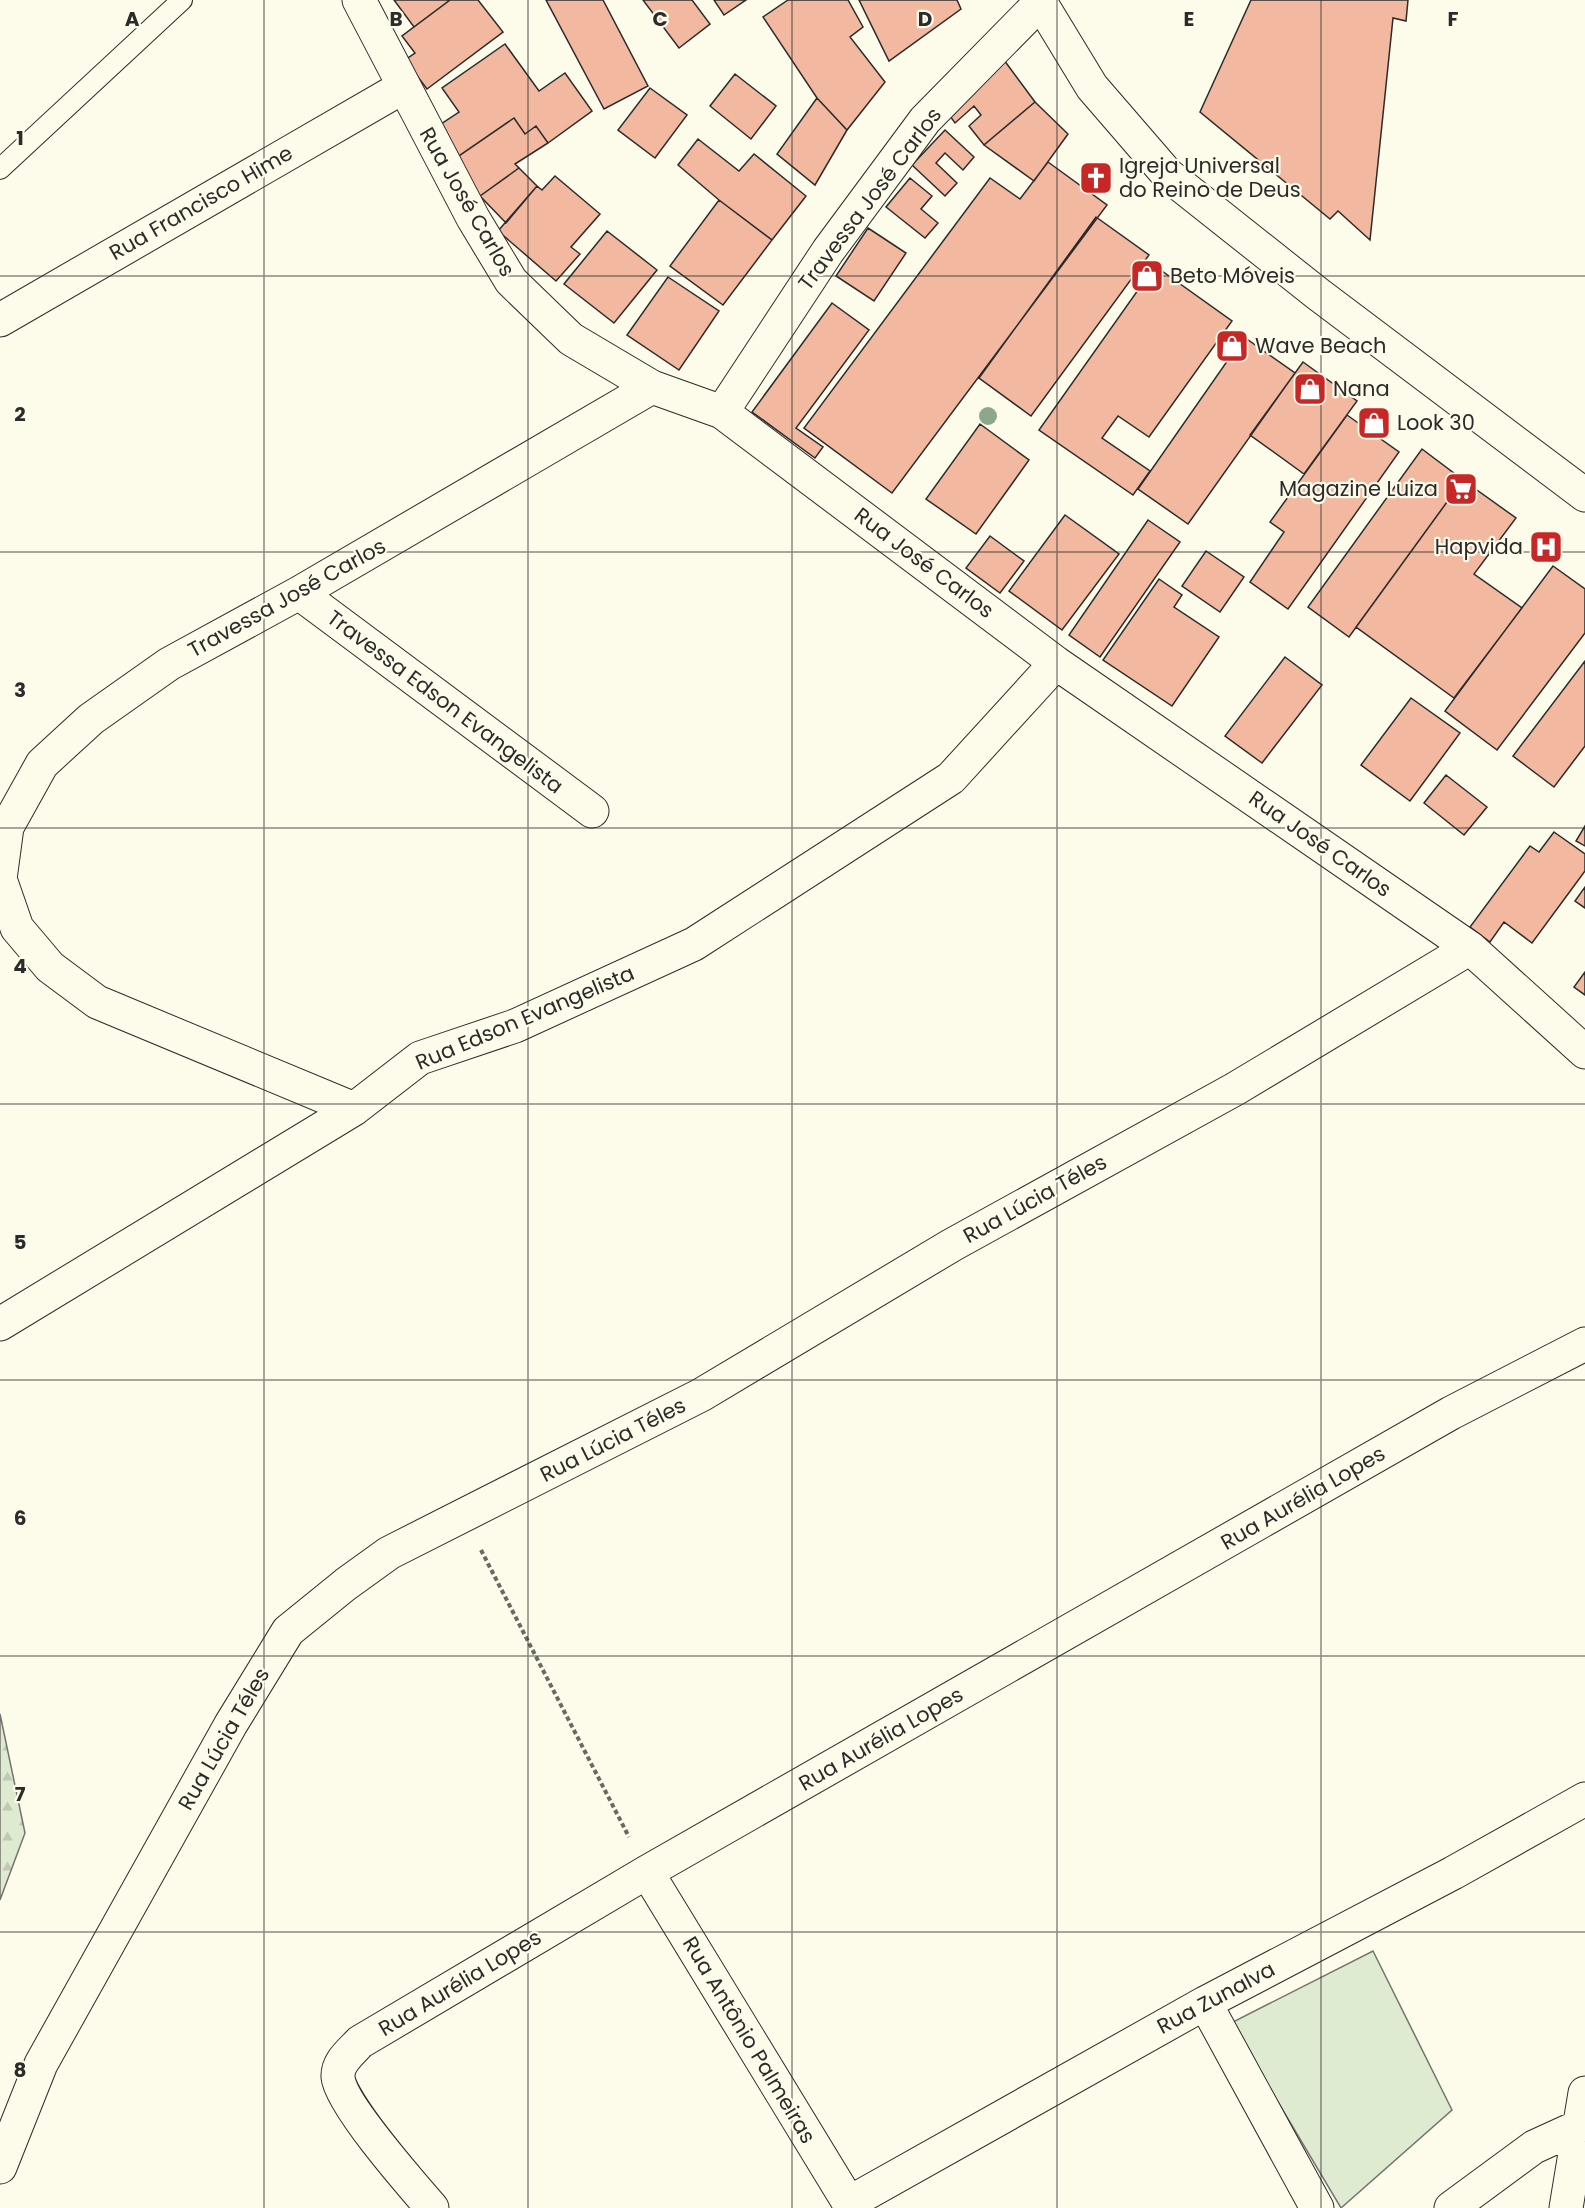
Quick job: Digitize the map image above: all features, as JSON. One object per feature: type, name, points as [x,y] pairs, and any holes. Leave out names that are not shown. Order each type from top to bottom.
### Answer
[{"type":"street","name":"Rua José Carlos","points":[[359,0],[473,218],[511,281],[571,339],[652,387],[722,412],[1056,663],[1470,948],[1585,1052]]},
{"type":"street","name":"Travessa José Carlos","points":[[722,412],[828,251],[925,120],[1039,2]]},
{"type":"street","points":[[1039,2],[1092,87],[1168,175],[1318,294],[1585,495]]},
{"type":"street","name":"Rua Francisco Hime","points":[[0,320],[403,87]]},
{"type":"street","name":"Travessa José Carlos","points":[[354,1109],[97,1002],[50,967],[17,927],[0,879],[7,827],[42,764],[91,719],[169,664],[299,593],[652,387]]},
{"type":"street","name":"Travessa Edson Evangelista","points":[[299,593],[592,811]]},
{"type":"street","name":"Rua Edson Evangelista","points":[[0,1324],[354,1109],[420,1058],[515,1026],[694,944],[951,778],[1056,663]]},
{"type":"street","name":"Rua Lúcia Téles","points":[[0,2167],[46,2054],[231,1724],[288,1631],[389,1553],[701,1395],[952,1245],[1235,1089],[1470,948]]},
{"type":"street","name":"Rua Aurélia Lopes","points":[[432,2208],[382,2149],[344,2093],[338,2078],[339,2065],[360,2043],[647,1872],[1451,1413],[1585,1344]]},
{"type":"street","name":"Rua Zunalva","points":[[851,2206],[1205,2003],[1453,1873],[1585,1799]]},
{"type":"street","name":"Rua Antônio Palmeiras","points":[[647,1872],[851,2206]]},
{"type":"street","points":[[1205,2003],[1317,2208]]},
{"type":"street","points":[[1566,2208],[1585,2093]]},
{"type":"street","points":[[1451,2208],[1533,2147],[1580,2126]]},
{"type":"lane","points":[[0,169],[182,0]]},
{"type":"path","points":[[463,1515],[647,1872]]},
{"type":"green space","points":[[0,1714],[25,1833],[0,1900]]},
{"type":"green space","points":[[1373,1951],[1452,2110],[1341,2208],[1231,2023]]},
{"type":"building","points":[[394,0],[450,0],[414,27]]},
{"type":"building","points":[[450,0],[478,0],[503,32],[427,89],[405,60],[415,53],[402,36]]},
{"type":"building","points":[[546,0],[603,0],[648,86],[604,109]]},
{"type":"building","points":[[643,0],[692,0],[710,24],[679,48]]},
{"type":"building","points":[[714,0],[746,0],[724,15]]},
{"type":"building","points":[[788,0],[848,0],[863,27],[850,37],[885,82],[847,130],[817,98],[763,17]]},
{"type":"building","points":[[859,0],[957,0],[961,9],[889,61]]},
{"type":"building","points":[[1251,0],[1408,0],[1406,21],[1393,18],[1370,240],[1338,211],[1330,219],[1200,112]]},
{"type":"building","points":[[505,44],[539,91],[565,73],[592,111],[548,143],[536,126],[525,134],[514,118],[456,158],[435,128],[459,112],[442,88]]},
{"type":"building","points":[[1004,60],[1035,102],[984,145],[969,126],[981,115],[974,106],[955,123],[942,105]]},
{"type":"building","points":[[735,74],[776,106],[751,139],[710,106]]},
{"type":"building","points":[[650,88],[687,115],[655,158],[618,130]]},
{"type":"building","points":[[817,98],[847,130],[815,185],[777,154]]},
{"type":"building","points":[[1035,102],[1068,134],[1034,181],[984,145]]},
{"type":"building","points":[[514,118],[525,134],[536,126],[548,143],[515,164],[519,168],[480,196],[453,160]]},
{"type":"building","points":[[945,130],[974,157],[963,170],[945,153],[936,163],[957,183],[945,196],[912,165]]},
{"type":"building","points":[[698,139],[739,171],[754,154],[806,196],[772,240],[678,165]]},
{"type":"building","points":[[1048,162],[1107,205],[892,493],[804,428],[990,178],[1020,199]]},
{"type":"building","points":[[519,168],[537,186],[506,223],[480,196]]},
{"type":"building","points":[[555,176],[600,214],[571,247],[580,254],[556,281],[498,231],[537,186],[542,190]]},
{"type":"building","points":[[910,178],[932,196],[921,209],[938,223],[925,238],[886,207]]},
{"type":"building","points":[[719,200],[772,240],[723,305],[670,266]]},
{"type":"building","points":[[1096,217],[1149,255],[1031,416],[979,378]]},
{"type":"building","points":[[868,228],[906,253],[874,301],[836,276]]},
{"type":"building","points":[[607,231],[657,270],[614,323],[564,284]]},
{"type":"building","points":[[1155,266],[1232,321],[1149,437],[1118,416],[1102,438],[1150,471],[1133,495],[1039,430]]},
{"type":"building","points":[[668,277],[719,311],[679,370],[627,335]]},
{"type":"building","points":[[832,303],[869,330],[796,428],[823,447],[815,458],[752,412]]},
{"type":"building","points":[[1244,337],[1295,373],[1188,524],[1138,489]]},
{"type":"building","points":[[1303,362],[1357,401],[1304,474],[1250,435]]},
{"type":"building","points":[[1347,415],[1399,452],[1288,609],[1250,582],[1284,532],[1270,522]]},
{"type":"building","points":[[980,424],[1029,460],[976,534],[926,499]]},
{"type":"building","points":[[1422,449],[1463,480],[1349,637],[1308,607]]},
{"type":"building","points":[[1463,480],[1516,518],[1474,574],[1522,608],[1454,698],[1356,627]]},
{"type":"building","points":[[1065,515],[1119,554],[1062,630],[1009,591]]},
{"type":"building","points":[[1148,520],[1180,542],[1100,657],[1069,635]]},
{"type":"building","points":[[990,536],[1024,561],[1000,593],[966,568]]},
{"type":"building","points":[[1206,551],[1244,577],[1220,612],[1182,586]]},
{"type":"building","points":[[1553,566],[1585,589],[1585,633],[1497,750],[1445,711]]},
{"type":"building","points":[[1159,579],[1182,595],[1174,607],[1219,637],[1172,706],[1103,660]]},
{"type":"building","points":[[1285,657],[1322,685],[1262,763],[1225,736]]},
{"type":"building","points":[[1585,661],[1585,746],[1554,787],[1513,756]]},
{"type":"building","points":[[1411,698],[1460,733],[1410,801],[1361,765]]},
{"type":"building","points":[[1446,775],[1487,807],[1464,835],[1424,803]]},
{"type":"building","points":[[1585,826],[1585,846],[1576,841]]},
{"type":"building","points":[[1554,832],[1585,854],[1585,871],[1532,943],[1504,922],[1490,942],[1470,927],[1530,846],[1539,852]]},
{"type":"building","points":[[1585,887],[1585,908],[1575,901]]},
{"type":"building","points":[[1585,972],[1585,995],[1574,987]]},
{"type":"place","name":"Igreja Universal do Reino de Deus","points":[[1096,178]]},
{"type":"place","name":"Beto Móveis","points":[[1147,276]]},
{"type":"place","name":"Wave Beach","points":[[1232,346]]},
{"type":"place","name":"Nana","points":[[1310,389]]},
{"type":"place","name":"Look 30","points":[[1374,423]]},
{"type":"place","name":"Magazine Luiza","points":[[1461,489]]},
{"type":"place","name":"Hapvida","points":[[1546,547]]}]
